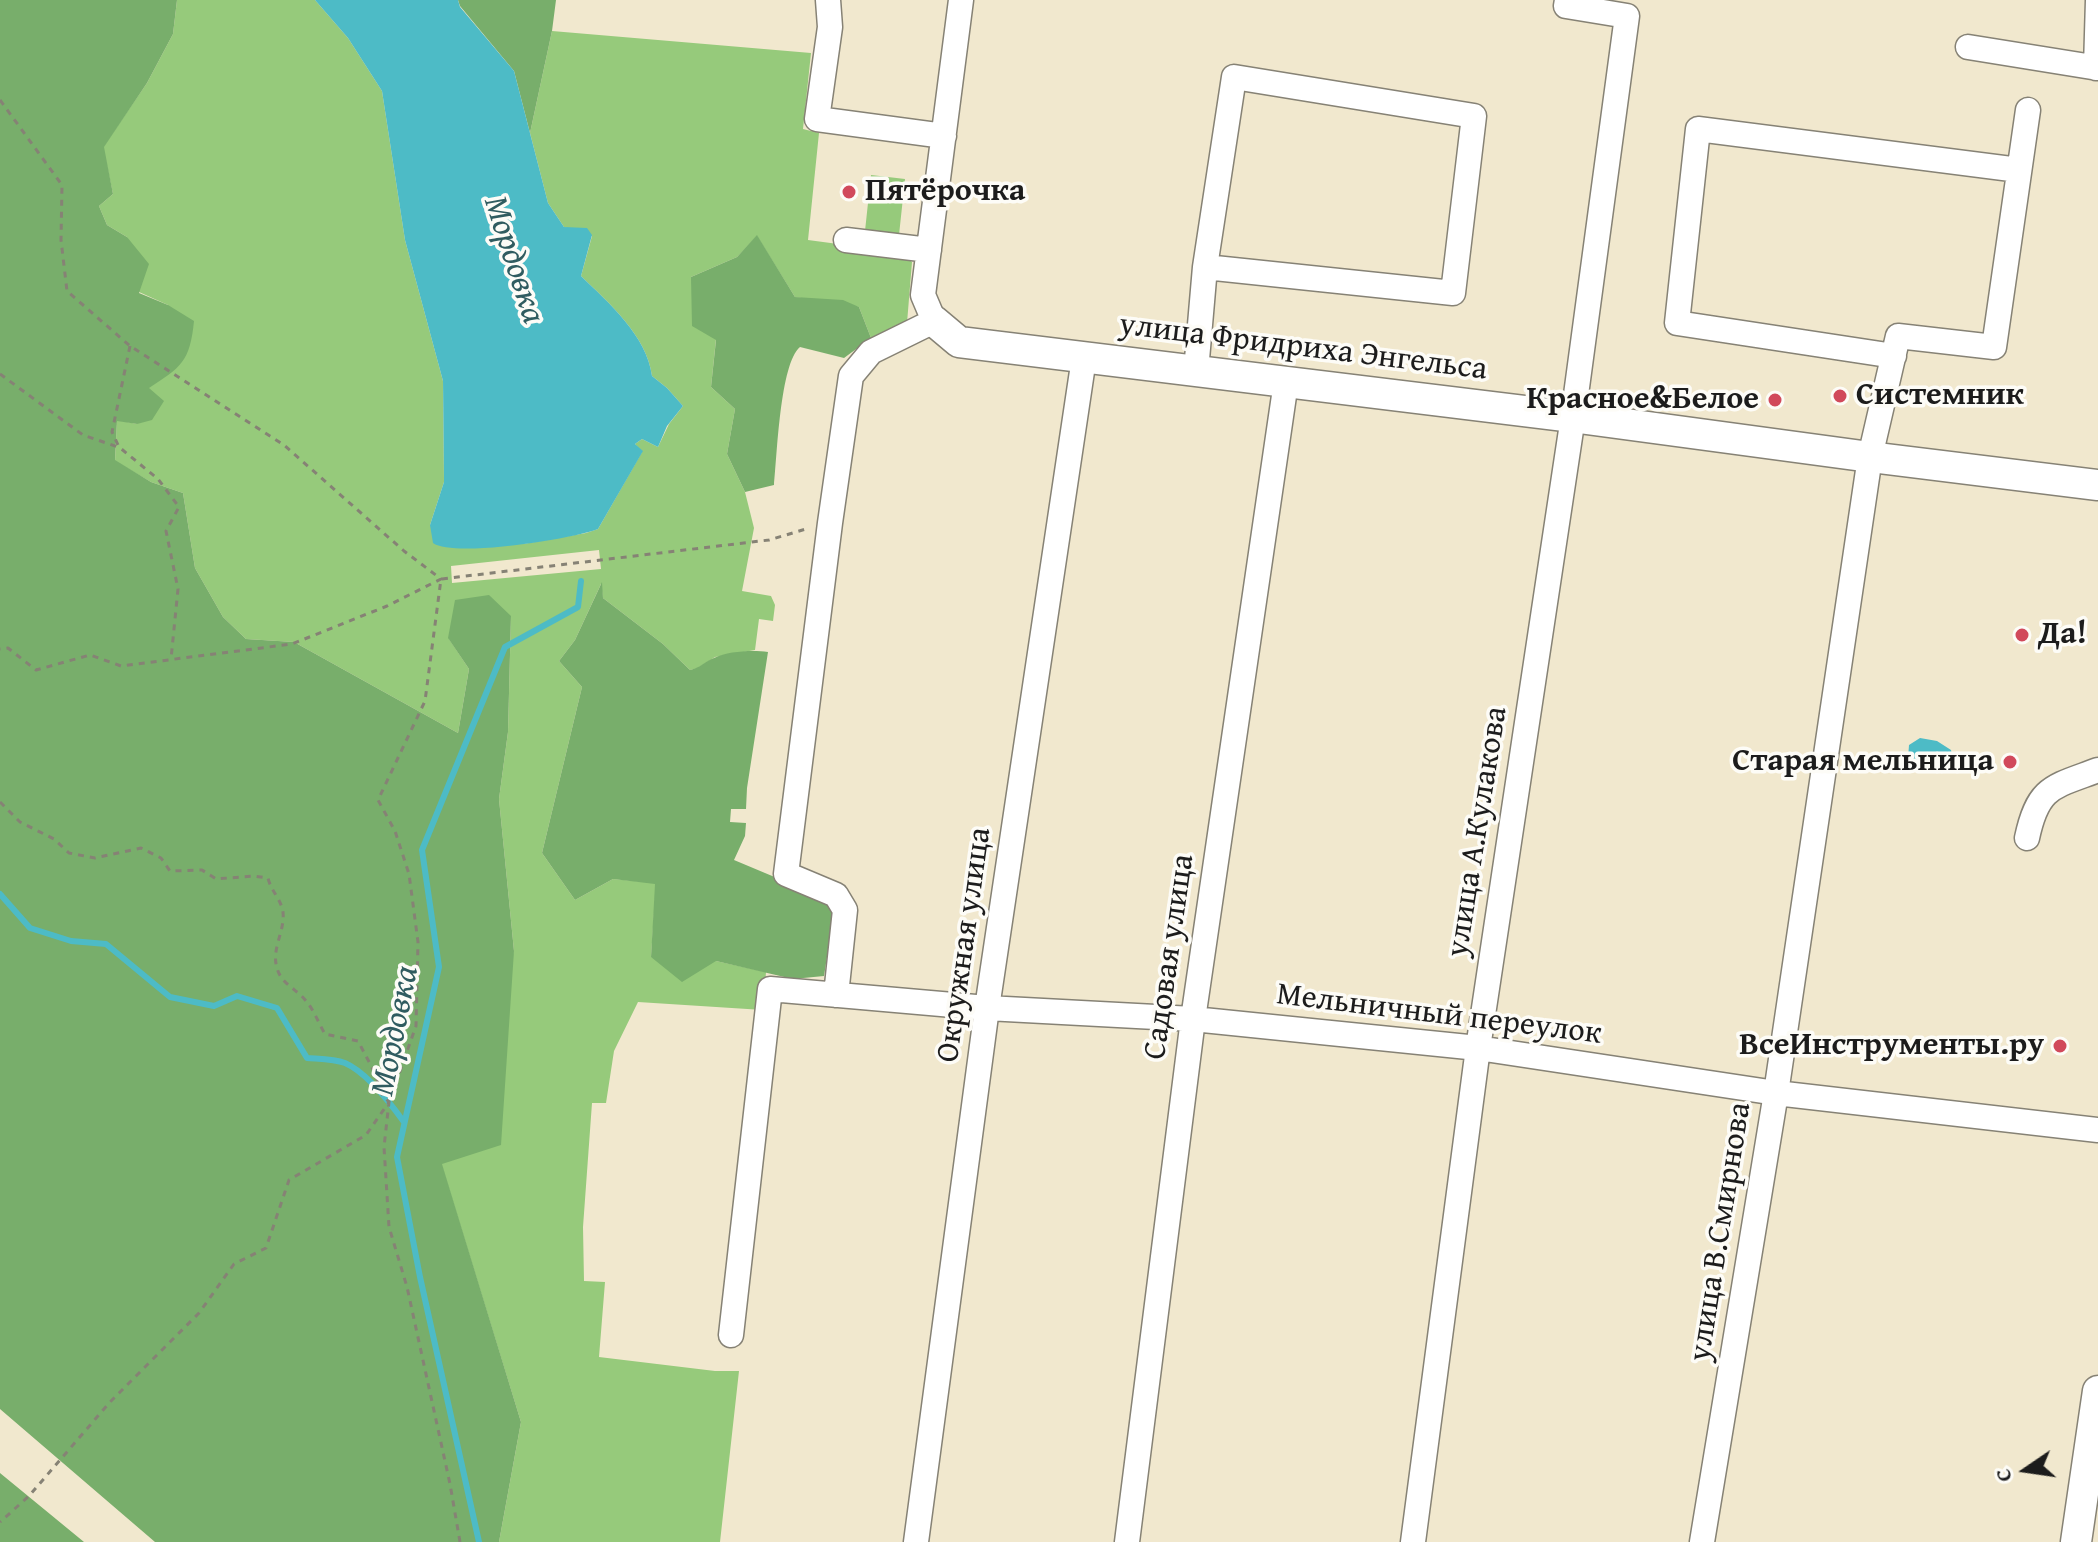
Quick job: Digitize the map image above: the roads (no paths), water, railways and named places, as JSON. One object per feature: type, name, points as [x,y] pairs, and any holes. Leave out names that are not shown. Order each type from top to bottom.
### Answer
[{"type":"main road","name":"улица Фридриха Энгельса","points":[[934,321],[959,342],[2098,485]]},
{"type":"main road","points":[[2076,1542],[2098,1391]]},
{"type":"street","points":[[828,0],[830,27],[817,119],[944,136]]},
{"type":"street","points":[[836,995],[845,910],[836,895],[786,874],[830,523],[851,376],[871,352],[934,321],[923,295],[961,0]]},
{"type":"street","name":"улица А.Кулакова","points":[[1413,1542],[1478,1048],[1573,417],[1627,16],[1566,6],[1567,0]]},
{"type":"street","points":[[1968,47],[2097,68],[2098,0]]},
{"type":"street","points":[[1196,371],[1205,267],[1234,77],[1474,116],[1453,293],[1205,267]]},
{"type":"street","points":[[2019,170],[1698,129],[1677,323],[1894,356],[1898,336],[1994,347],[2028,110]]},
{"type":"street","points":[[846,240],[929,250]]},
{"type":"street","name":"улица В.Смирнова","points":[[1702,1542],[1776,1093],[1870,457],[1894,356]]},
{"type":"street","name":"Окружная улица","points":[[916,1542],[987,1008],[1084,358]]},
{"type":"street","name":"Садовая улица","points":[[1127,1542],[1193,1019],[1286,382]]},
{"type":"street","points":[[2027,838],[2033,812],[2050,788],[2098,770]]},
{"type":"street","name":"Мельничный переулок","points":[[731,1335],[770,989],[987,1008],[1193,1019],[1478,1048],[1776,1093],[2098,1130]]},
{"type":"water","points":[[315,0],[458,0],[460,7],[514,71],[548,203],[564,227],[587,228],[592,235],[581,276],[625,321],[643,347],[652,376],[683,406],[667,426],[658,447],[642,439],[635,444],[643,451],[598,529],[564,538],[488,548],[464,549],[433,543],[430,525],[444,482],[443,381],[405,240],[382,91],[348,38]]},
{"type":"water","points":[[1920,738],[1937,741],[1951,750],[1953,759],[1941,771],[1931,770],[1922,763],[1908,759],[1909,745]]},
{"type":"waterway","name":"Мордовка","points":[[479,1542],[420,1277],[397,1157],[439,967],[422,850],[505,647],[578,607],[581,581]]},
{"type":"waterway","points":[[0,894],[30,928],[71,941],[106,944],[170,997],[214,1006],[237,996],[277,1008],[307,1058],[336,1061],[353,1067],[378,1089],[404,1122]]},
{"type":"place","name":"Пятёрочка","points":[[849,192]]},
{"type":"place","name":"Системник","points":[[1840,396]]},
{"type":"place","name":"Красное&Белое","points":[[1775,400]]},
{"type":"place","name":"Да!","points":[[2022,635]]},
{"type":"place","name":"Старая мельница","points":[[2010,762]]},
{"type":"place","name":"ВсеИнструменты.ру","points":[[2060,1046]]}]
